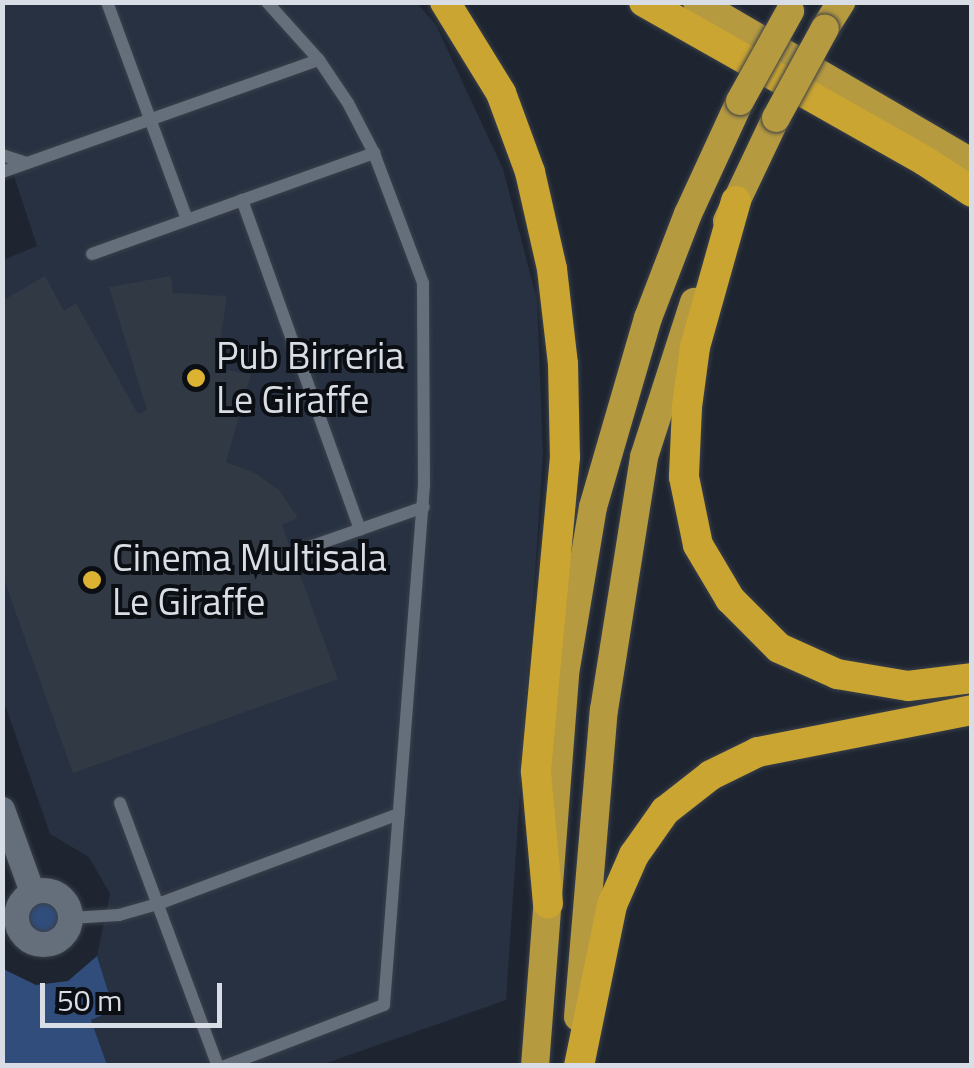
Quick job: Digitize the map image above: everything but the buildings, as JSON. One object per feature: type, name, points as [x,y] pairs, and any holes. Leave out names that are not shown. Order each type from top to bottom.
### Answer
[{"type":"highway","points":[[445,2],[501,94],[530,172],[552,269],[563,364],[565,457],[536,772],[548,903]]},
{"type":"highway","points":[[644,2],[972,192]]},
{"type":"highway","points":[[697,2],[972,163]]},
{"type":"highway","points":[[576,1066],[604,710],[644,457],[688,319],[736,200],[776,118],[841,2]]},
{"type":"highway","points":[[535,1066],[565,674],[593,507],[648,318],[688,214],[740,101],[792,6]]},
{"type":"highway","points":[[736,200],[694,346],[687,407],[684,477],[698,545],[730,599],[780,648],[837,674],[908,686],[972,678]]},
{"type":"highway","points":[[576,1066],[612,905],[634,856],[665,811],[711,775],[758,752],[972,710]]},
{"type":"street","points":[[2,809],[18,901],[14,938],[40,944],[54,942],[65,932],[70,918],[61,896],[47,890],[18,901]]},
{"type":"lane","points":[[107,2],[186,220]]},
{"type":"lane","points":[[120,803],[221,1066],[384,1005],[424,506],[423,283],[374,153],[319,60],[267,2]]},
{"type":"lane","points":[[2,172],[319,60]]},
{"type":"lane","points":[[92,254],[374,153]]},
{"type":"lane","points":[[2,155],[30,163]]},
{"type":"lane","points":[[242,200],[360,530]]},
{"type":"lane","points":[[301,550],[424,506]]},
{"type":"lane","points":[[70,918],[119,915],[158,904],[400,814]]},
{"type":"shaded area","points":[[2,3],[417,3],[436,25],[503,169],[537,300],[543,454],[506,1000],[321,1065],[107,1065],[91,1020],[114,1010],[97,956],[110,894],[89,857],[50,834],[3,699],[3,260],[37,246],[3,143]]},
{"type":"shaded area","points":[[42,894],[57,900],[63,915],[57,930],[42,936],[27,930],[21,915],[27,900]]},
{"type":"shaded area","points":[[97,956],[114,1010],[91,1020],[107,1065],[3,1065],[3,969],[36,985],[68,981]]},
{"type":"place","name":"Pub Birreria Le Giraffe","points":[[196,378]]},
{"type":"place","name":"Cinema Multisala Le Giraffe","points":[[92,580]]}]
